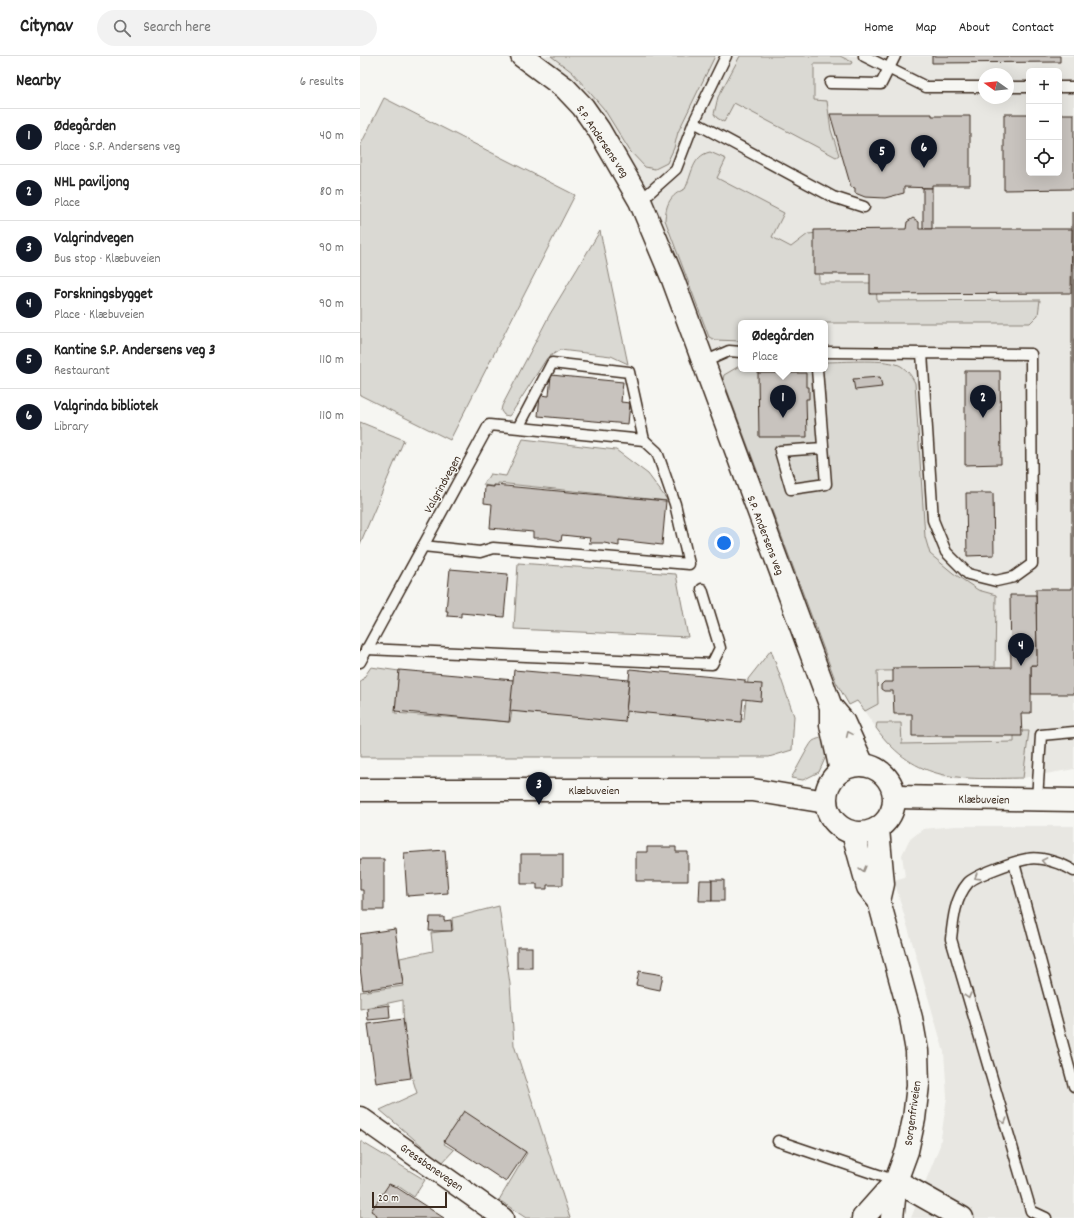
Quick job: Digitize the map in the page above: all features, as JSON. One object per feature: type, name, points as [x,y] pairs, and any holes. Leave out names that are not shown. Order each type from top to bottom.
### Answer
[{"type":"street","name":"S.P. Andersens veg","points":[[522,56],[565,88],[583,108],[599,130],[640,201],[657,238],[704,362],[747,484],[831,707],[843,721],[863,765]]},
{"type":"street","name":"S.P. Andersens veg","points":[[831,707],[831,725],[841,771]]},
{"type":"street","points":[[863,765],[877,769],[884,774],[892,786],[895,797],[893,811],[887,821],[878,829],[867,833],[852,833],[834,822],[827,809],[826,802],[830,783],[841,771],[849,767],[863,765]]},
{"type":"street","name":"Klæbuveien","points":[[360,790],[753,790],[826,802]]},
{"type":"street","name":"Klæbuveien","points":[[895,797],[1074,800]]},
{"type":"street","name":"Sorgenfriveien","points":[[878,829],[883,884],[880,901],[911,1018],[917,1051],[918,1085],[914,1119],[907,1151],[896,1181]]},
{"type":"street","name":"Sorgenfriveien","points":[[852,833],[868,887],[880,901]]},
{"type":"street","name":"Gressbanevegen","points":[[360,1117],[503,1218]]},
{"type":"street","points":[[863,1218],[896,1181]]},
{"type":"street","points":[[892,1218],[896,1181]]},
{"type":"street","points":[[896,1181],[962,1218]]},
{"type":"lane","points":[[640,201],[676,169],[694,122],[726,56]]},
{"type":"lane","points":[[864,56],[926,87],[978,87]]},
{"type":"lane","points":[[830,83],[881,84],[895,56]]},
{"type":"lane","points":[[1014,87],[1026,87]]},
{"type":"lane","points":[[1062,87],[1074,87]]},
{"type":"lane","points":[[694,122],[833,197],[864,207]]},
{"type":"lane","points":[[704,362],[729,352],[738,352]]},
{"type":"lane","points":[[828,352],[1031,354],[1032,564],[1014,577],[996,580],[968,574],[946,552],[933,520],[922,353]]},
{"type":"lane","points":[[423,546],[480,552],[493,548],[689,564],[675,504],[657,452],[644,440],[629,372],[552,363],[518,428],[644,440]]},
{"type":"lane","points":[[818,372],[826,484],[791,489],[780,451],[823,448]]},
{"type":"lane","name":"Valgrindvegen","points":[[360,662],[489,425],[518,428]]},
{"type":"lane","points":[[366,649],[712,664],[720,648],[702,589]]},
{"type":"lane","points":[[1037,800],[1041,735],[1074,732]]},
{"type":"lane","points":[[1046,1218],[1031,1211],[951,939],[953,917],[960,898],[968,883],[983,874],[1028,858],[1045,860],[1068,867],[1074,871]]},
{"type":"lane","points":[[1014,863],[1074,1086]]},
{"type":"lane","points":[[778,1142],[896,1181]]},
{"type":"shaded area","points":[[522,56],[1074,56],[1074,769],[1023,778],[963,779],[944,777],[909,761],[884,739],[857,701],[849,705],[747,484],[599,130]]},
{"type":"shaded area","points":[[551,56],[715,56],[678,132],[674,148],[667,163],[655,169],[645,167],[630,151],[604,109],[572,72]]},
{"type":"shaded area","points":[[740,56],[840,56],[852,62],[851,64],[814,64],[814,100],[827,101],[831,130],[839,155],[836,157],[734,103],[724,122],[717,118],[714,114],[718,97]]},
{"type":"shaded area","points":[[384,98],[575,195],[450,440],[360,395],[360,146]]},
{"type":"shaded area","points":[[710,152],[726,159],[717,178],[784,213],[772,237],[791,247],[808,234],[818,233],[819,283],[876,283],[877,301],[1040,300],[1038,315],[1030,323],[828,323],[828,320],[738,320],[738,341],[715,340],[709,337],[665,220],[666,209],[672,197],[685,189],[693,167],[699,158]]},
{"type":"shaded area","points":[[600,231],[628,364],[611,356],[560,350],[547,358],[513,411],[509,416],[504,415],[501,411],[502,406],[550,314]]},
{"type":"shaded area","points":[[853,361],[886,362],[901,366],[909,373],[915,383],[925,537],[930,554],[953,573],[978,590],[996,595],[995,670],[877,671],[878,704],[865,711],[857,701],[849,705],[836,682],[723,379],[724,375],[738,367],[738,372],[828,372],[828,362]]},
{"type":"shaded area","points":[[360,422],[404,440],[360,544]]},
{"type":"shaded area","points":[[523,439],[616,450],[648,474],[668,501],[498,483],[498,487],[483,485],[490,474],[506,476]]},
{"type":"shaded area","points":[[518,563],[676,574],[688,637],[514,629]]},
{"type":"shaded area","points":[[771,650],[794,716],[792,750],[769,757],[360,757],[360,683],[371,667],[399,671],[395,713],[510,722],[512,711],[624,719],[624,708],[744,719],[748,679]]},
{"type":"shaded area","points":[[877,723],[901,723],[902,744],[1014,742],[1014,731],[1029,731],[1023,778],[960,777],[924,769],[907,760],[891,746],[876,728]]},
{"type":"shaded area","points":[[825,737],[828,752],[819,772],[803,780],[791,778],[811,743]]},
{"type":"shaded area","points":[[955,826],[1074,826],[1074,1218],[911,1218],[940,1145],[947,1097],[944,1052],[894,880],[905,877],[902,855],[909,840],[923,829]]},
{"type":"shaded area","points":[[499,906],[510,984],[514,1045],[570,1218],[526,1218],[499,1200],[527,1153],[465,1113],[444,1144],[454,1150],[442,1163],[380,1110],[417,1093],[406,1047],[403,1000],[360,1009],[360,992],[403,986],[400,958],[433,951],[431,933],[453,930],[452,918]]},
{"type":"shaded area","points":[[360,1141],[425,1180],[414,1197],[398,1186],[378,1217],[379,1218],[360,1218]]},
{"type":"building","points":[[932,56],[1060,56],[1060,62],[932,63]]},
{"type":"building","points":[[830,114],[932,114],[932,116],[970,116],[970,185],[932,185],[932,188],[904,187],[904,193],[885,198],[865,197],[855,193],[855,188],[851,187]]},
{"type":"building","points":[[1004,114],[1026,114],[1026,176],[1062,176],[1062,114],[1074,114],[1074,189],[1004,190]]},
{"type":"building","points":[[923,188],[932,188],[932,229],[923,229]]},
{"type":"building","points":[[1072,212],[1074,212],[1074,694],[1031,694],[1031,665],[1037,665],[1036,589],[1072,589]]},
{"type":"building","points":[[913,218],[919,222],[919,229],[1072,229],[1071,293],[870,294],[870,274],[814,274],[814,230],[906,229],[907,222]]},
{"type":"building","points":[[965,371],[1000,371],[1001,464],[965,465]]},
{"type":"building","points":[[758,373],[806,373],[806,387],[809,387],[809,399],[806,399],[807,437],[759,437]]},
{"type":"building","points":[[551,375],[623,382],[621,402],[630,403],[628,424],[538,416],[540,395],[549,396]]},
{"type":"building","points":[[880,377],[882,387],[855,390],[853,379]]},
{"type":"building","points":[[494,485],[666,501],[662,545],[619,540],[619,546],[604,543],[589,543],[590,538],[562,535],[561,541],[547,538],[533,538],[533,532],[490,528],[492,504],[484,503],[485,486],[494,487]]},
{"type":"building","points":[[966,493],[993,493],[994,555],[967,556]]},
{"type":"building","points":[[450,569],[508,574],[504,617],[461,613],[461,617],[447,616],[448,611],[446,611]]},
{"type":"building","points":[[1010,595],[1036,595],[1037,665],[1031,665],[1031,713],[1021,713],[1022,736],[912,736],[912,714],[894,714],[893,691],[884,691],[881,689],[881,685],[884,682],[893,682],[893,668],[1011,667]]},
{"type":"building","points":[[630,669],[745,680],[745,683],[762,684],[761,701],[743,699],[741,722],[626,711]]},
{"type":"building","points":[[399,670],[514,680],[509,722],[395,711]]},
{"type":"building","points":[[514,670],[629,680],[625,722],[510,711]]},
{"type":"building","points":[[647,847],[676,847],[676,852],[688,852],[688,881],[636,881],[636,852],[647,852]]},
{"type":"building","points":[[445,850],[448,893],[407,896],[404,853]]},
{"type":"building","points":[[521,854],[563,854],[563,885],[547,885],[547,889],[537,889],[537,884],[521,884]]},
{"type":"building","points":[[360,859],[384,859],[384,910],[363,910],[363,890],[360,890]]},
{"type":"building","points":[[700,880],[712,880],[712,901],[699,901]]},
{"type":"building","points":[[712,880],[724,880],[724,901],[712,901]]},
{"type":"building","points":[[430,917],[444,917],[444,921],[451,920],[452,931],[429,931]]},
{"type":"building","points":[[395,929],[403,984],[363,990],[360,968],[360,934]]},
{"type":"building","points":[[517,947],[532,947],[532,968],[517,968]]},
{"type":"building","points":[[639,971],[663,975],[660,990],[636,985]]},
{"type":"building","points":[[389,1005],[390,1018],[368,1020],[367,1008]]},
{"type":"building","points":[[403,1019],[411,1078],[376,1083],[368,1024]]},
{"type":"building","points":[[464,1111],[526,1152],[506,1182],[444,1141]]},
{"type":"building","points":[[389,1184],[444,1218],[376,1217],[377,1215],[371,1211]]},
{"type":"place","name":"Valgrinda bibliotek","points":[[924,168]]},
{"type":"place","name":"Kantine S.P. Andersens veg 3","points":[[882,172]]},
{"type":"place","name":"Ødegården","points":[[783,418]]},
{"type":"place","name":"NHL paviljong","points":[[983,418]]},
{"type":"place","name":"Forskningsbygget","points":[[1021,666]]},
{"type":"place","name":"Valgrindvegen","points":[[539,805]]}]
